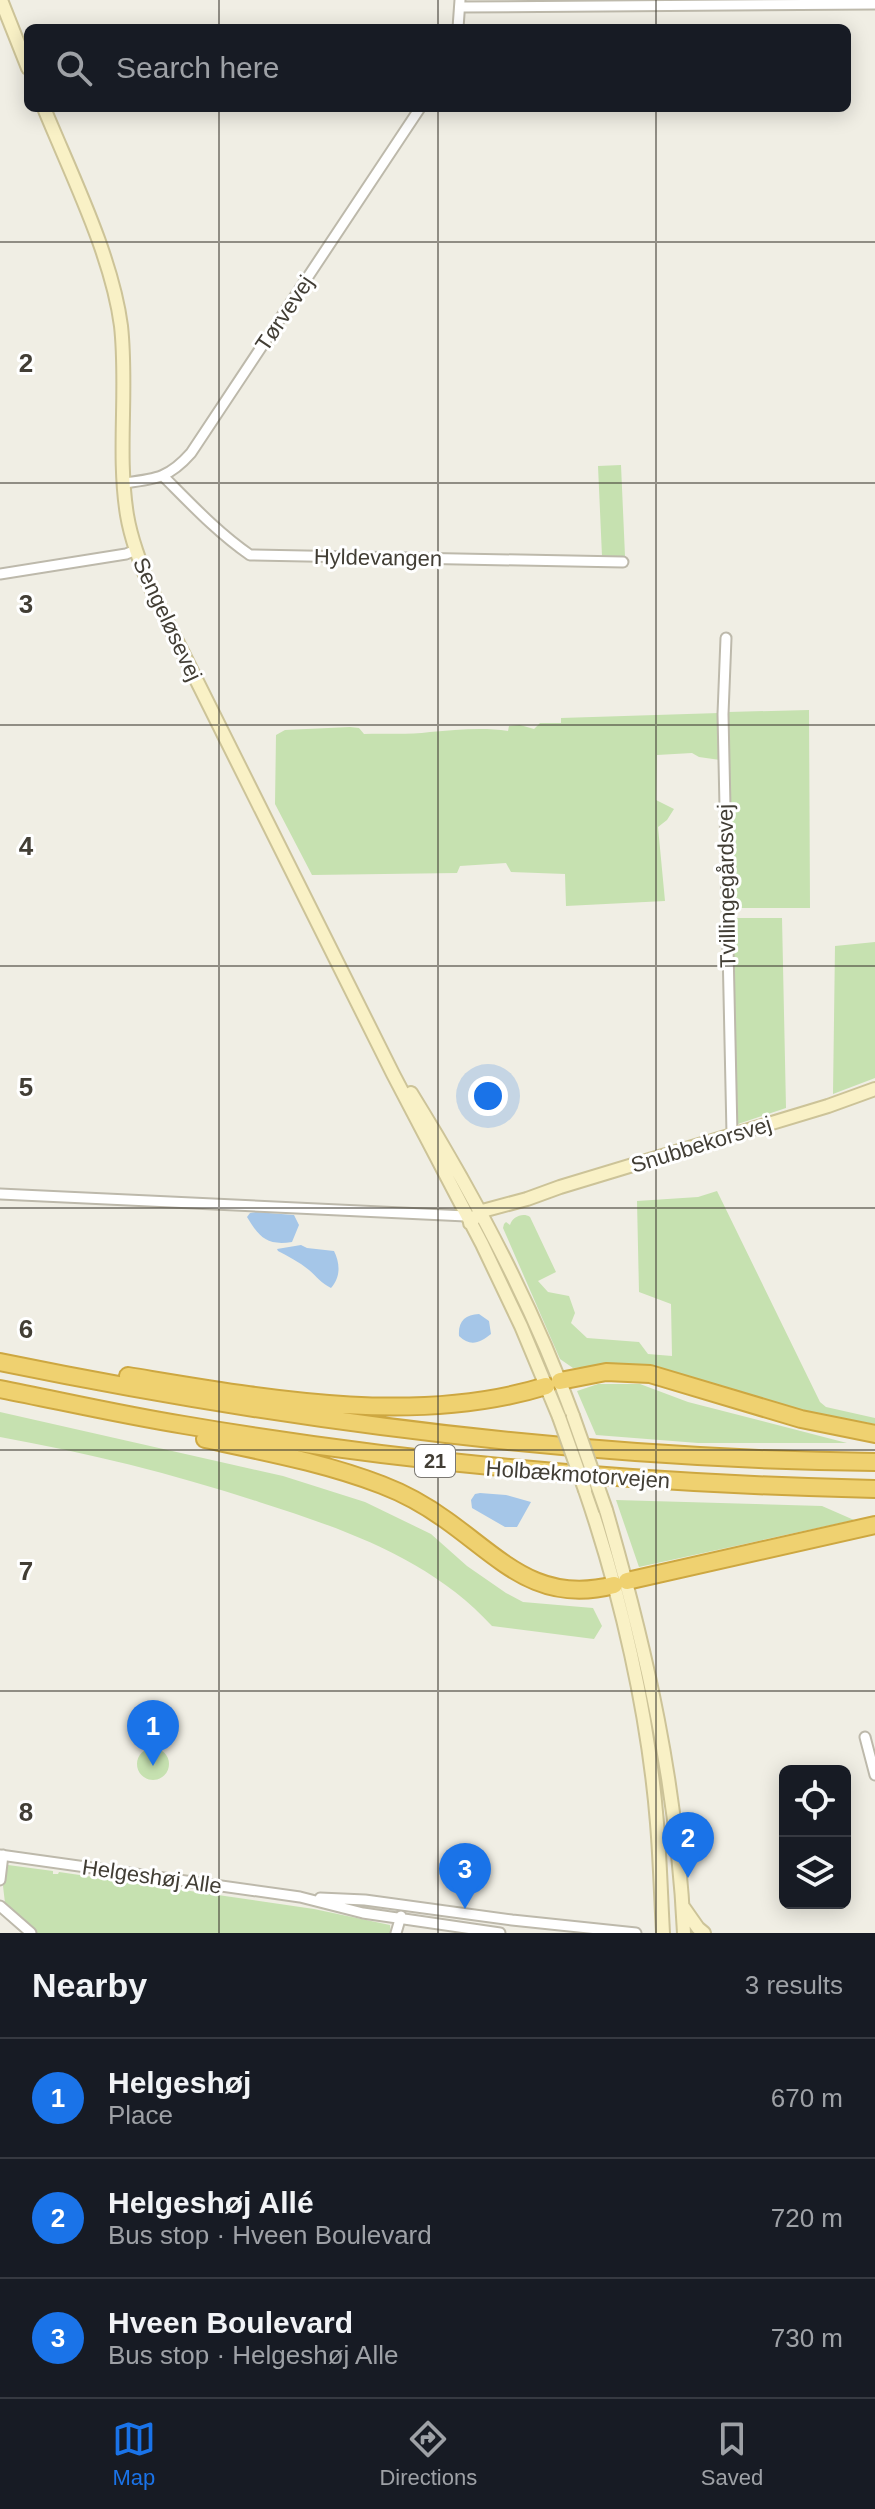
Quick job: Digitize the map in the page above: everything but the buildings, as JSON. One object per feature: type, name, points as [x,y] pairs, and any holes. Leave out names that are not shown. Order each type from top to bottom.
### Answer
[{"type":"highway","name":"Holbækmotorvejen","points":[[0,1362],[191,1399],[316,1419],[485,1439],[644,1453],[875,1462]]},
{"type":"highway","points":[[61,1374],[108,1373],[311,1401],[396,1407],[484,1402],[606,1372],[650,1374],[801,1419],[875,1434]]},
{"type":"highway","name":"Holbækmotorvejen","points":[[0,1389],[184,1425],[485,1467],[643,1480],[875,1489]]},
{"type":"highway","points":[[184,1425],[202,1438],[326,1466],[385,1486],[444,1518],[513,1571],[532,1581],[558,1588],[579,1589],[620,1583],[875,1525]]},
{"type":"street","points":[[1,0],[24,58]]},
{"type":"street","points":[[458,24],[461,3],[875,4]]},
{"type":"street","name":"Sengeløsevej","points":[[46,112],[103,256],[115,298],[121,327],[127,516],[149,585],[521,1326],[553,1383]]},
{"type":"street","name":"Tørvevej","points":[[164,477],[178,468],[191,453],[417,112]]},
{"type":"street","points":[[124,483],[164,477]]},
{"type":"street","name":"Hyldevangen","points":[[164,477],[250,555],[623,562]]},
{"type":"street","points":[[0,574],[136,550]]},
{"type":"street","name":"Tvillingegårdsvej","points":[[726,638],[723,714],[732,1134]]},
{"type":"street","name":"Sengeløsevej","points":[[385,1054],[443,1145],[483,1218],[553,1383]]},
{"type":"street","name":"Snubbekorsvej","points":[[483,1218],[560,1187],[875,1089]]},
{"type":"street","points":[[0,1194],[483,1218]]},
{"type":"street","points":[[553,1383],[573,1416],[606,1510],[654,1796],[663,1933]]},
{"type":"street","points":[[553,1383],[559,1417],[648,1664],[677,1836],[684,1933]]},
{"type":"street","points":[[865,1737],[875,1775]]},
{"type":"street","points":[[0,1880],[2,1855]]},
{"type":"street","name":"Helgeshøj Alle","points":[[2,1855],[300,1897],[365,1900],[636,1933]]},
{"type":"street","name":"Helgeshøj Alle","points":[[300,1897],[363,1913],[500,1933]]},
{"type":"street","points":[[396,1933],[404,1905]]},
{"type":"street","points":[[683,1905],[704,1933]]},
{"type":"street","points":[[0,1906],[31,1933]]},
{"type":"green space","points":[[621,465],[625,556],[602,556],[598,466]]},
{"type":"green space","points":[[809,710],[810,908],[733,908],[728,712]]},
{"type":"green space","points":[[719,713],[720,760],[692,753],[657,755],[656,800],[674,809],[658,827],[665,901],[566,906],[565,874],[511,872],[506,863],[460,866],[457,873],[312,875],[275,804],[276,735],[285,730],[350,727],[359,728],[364,734],[479,729],[508,731],[509,726],[534,729],[540,723],[561,723],[561,718]]},
{"type":"green space","points":[[731,918],[782,918],[786,1108],[738,1124]]},
{"type":"green space","points":[[875,942],[875,1078],[833,1094],[835,946]]},
{"type":"green space","points":[[717,1191],[820,1402],[826,1407],[875,1418],[875,1424],[817,1414],[647,1366],[573,1368],[560,1359],[503,1228],[504,1224],[510,1225],[521,1215],[530,1217],[556,1272],[538,1281],[548,1292],[569,1296],[575,1313],[571,1323],[587,1338],[639,1342],[648,1354],[672,1356],[671,1304],[639,1292],[637,1201],[698,1197]]},
{"type":"green space","points":[[598,1384],[640,1384],[688,1402],[847,1443],[698,1443],[596,1435],[577,1391]]},
{"type":"green space","points":[[0,1412],[283,1476],[365,1502],[431,1534],[467,1566],[523,1602],[593,1608],[602,1626],[594,1639],[492,1626],[442,1582],[414,1564],[354,1535],[195,1482],[98,1457],[0,1437]]},
{"type":"green space","points":[[616,1500],[822,1506],[854,1520],[639,1567]]},
{"type":"green space","points":[[153,1748],[164,1753],[169,1764],[164,1775],[153,1780],[142,1775],[137,1764],[142,1753]]},
{"type":"green space","points":[[8,1865],[53,1871],[53,1874],[59,1872],[314,1909],[390,1925],[391,1933],[35,1933],[5,1903],[3,1886]]},
{"type":"water","points":[[256,1212],[294,1215],[299,1225],[292,1242],[276,1243],[260,1235],[247,1217]]},
{"type":"water","points":[[301,1245],[334,1251],[338,1270],[331,1288],[277,1249]]},
{"type":"water","points":[[479,1314],[489,1321],[491,1334],[479,1341],[467,1342],[459,1336],[461,1323],[466,1317]]},
{"type":"water","points":[[480,1493],[506,1495],[531,1502],[517,1527],[505,1527],[472,1508],[471,1500]]},
{"type":"place","name":"Helgeshøj","points":[[153,1766]]},
{"type":"place","name":"Helgeshøj Allé","points":[[688,1878]]},
{"type":"place","name":"Hveen Boulevard","points":[[465,1909]]}]
